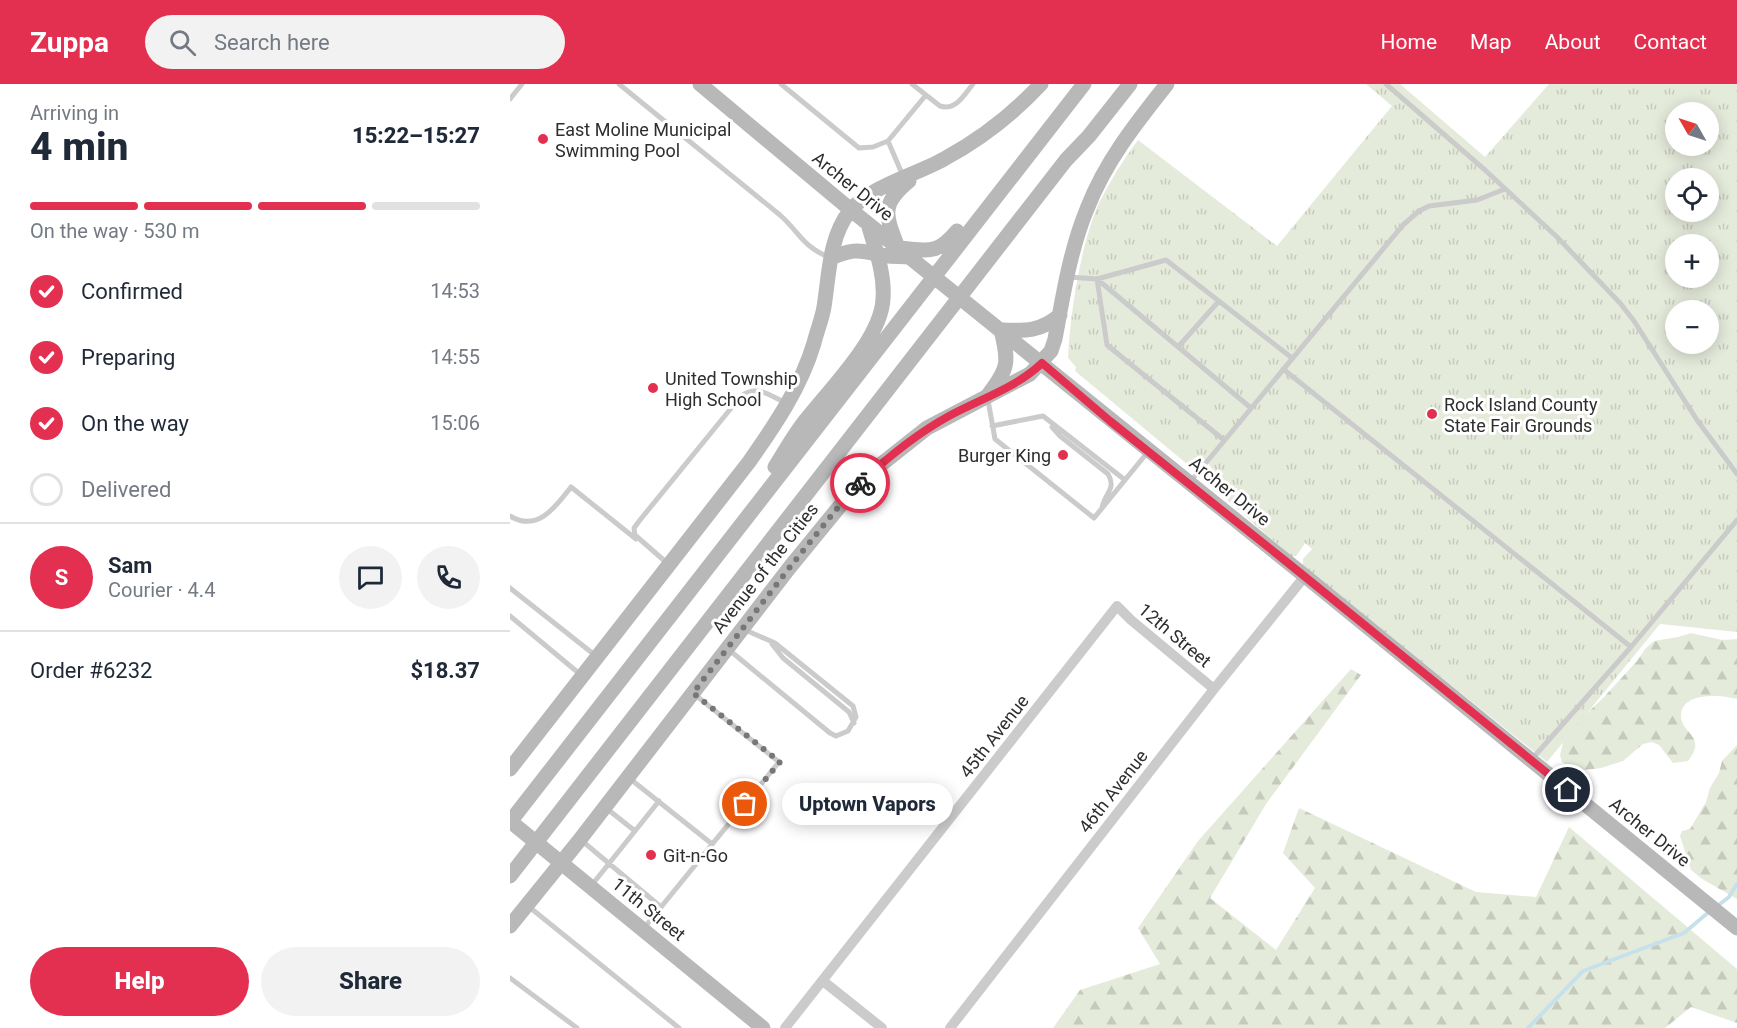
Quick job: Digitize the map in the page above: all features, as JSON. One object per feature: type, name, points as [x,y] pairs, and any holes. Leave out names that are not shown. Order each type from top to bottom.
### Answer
[{"type":"street","name":"Archer Drive","points":[[700,84],[868,224],[1737,928]]},
{"type":"street","points":[[510,769],[749,462],[788,404],[804,372],[813,345],[823,310],[831,258],[839,228],[851,210],[868,195],[944,159],[988,132],[1041,84]]},
{"type":"street","points":[[831,258],[858,250],[876,254],[938,249],[949,241],[1037,129],[1078,84]]},
{"type":"street","points":[[510,821],[1084,84]]},
{"type":"street","points":[[1066,160],[1122,84]]},
{"type":"street","name":"Avenue of the Cities","points":[[510,876],[1066,160],[1089,136],[1130,84]]},
{"type":"street","name":"Avenue of the Cities","points":[[510,926],[839,506],[870,474],[912,438],[987,396],[1017,383],[1042,363],[1051,351],[1081,223],[1103,174],[1137,122],[1167,84]]},
{"type":"street","points":[[904,253],[887,220],[887,210],[898,190],[922,170]]},
{"type":"street","points":[[735,532],[793,437],[860,352],[875,328],[883,307],[883,278],[868,224]]},
{"type":"street","points":[[987,396],[1006,367],[1005,346],[1000,330],[1023,331],[1041,328],[1060,315]]},
{"type":"street","name":"46th Avenue","points":[[950,1028],[1214,688],[1305,576]]},
{"type":"street","name":"12th Street","points":[[1117,606],[1214,688]]},
{"type":"street","name":"45th Avenue","points":[[785,1028],[1117,606]]},
{"type":"street","name":"11th Street","points":[[510,821],[763,1028]]},
{"type":"street","points":[[823,981],[882,1028]]},
{"type":"lane","points":[[510,99],[522,84]]},
{"type":"lane","points":[[620,84],[780,214],[813,251],[831,258]]},
{"type":"lane","points":[[781,84],[859,147],[873,147],[888,141],[926,95]]},
{"type":"lane","points":[[912,84],[939,106],[952,107],[973,84]]},
{"type":"lane","points":[[1386,84],[1557,237],[1620,303],[1634,321],[1690,411],[1737,474]]},
{"type":"lane","points":[[888,141],[904,178]]},
{"type":"lane","points":[[1189,483],[1403,225],[1419,211],[1429,206],[1477,200],[1505,189]]},
{"type":"lane","points":[[1068,277],[1096,279],[1166,260],[1292,358]]},
{"type":"lane","points":[[1096,279],[1251,408]]},
{"type":"lane","points":[[1096,279],[1107,345],[1224,440]]},
{"type":"lane","points":[[1178,347],[1219,301]]},
{"type":"lane","points":[[1283,369],[1630,647]]},
{"type":"lane","points":[[640,542],[635,535],[634,528],[741,396],[748,391],[758,390],[788,404]]},
{"type":"lane","points":[[987,396],[995,439],[1094,518],[1149,451]]},
{"type":"lane","points":[[992,426],[1043,416],[1125,480]]},
{"type":"lane","points":[[1043,416],[1060,436],[1108,474],[1112,482],[1111,489],[1103,500],[1102,509]]},
{"type":"lane","points":[[510,516],[531,522],[541,519],[551,512],[571,487],[669,565]]},
{"type":"lane","points":[[1531,760],[1737,520]]},
{"type":"lane","points":[[510,588],[597,657]]},
{"type":"lane","points":[[510,616],[583,676]]},
{"type":"lane","points":[[727,648],[830,733],[836,736],[842,734],[848,731],[854,723],[856,717],[852,706],[771,641],[742,628]]},
{"type":"lane","points":[[643,929],[780,762],[693,693]]},
{"type":"lane","points":[[628,777],[712,844]]},
{"type":"lane","points":[[591,886],[659,801]]},
{"type":"lane","points":[[605,807],[635,831]]},
{"type":"lane","points":[[580,839],[661,907]]},
{"type":"lane","points":[[526,905],[679,1028]]},
{"type":"lane","points":[[510,978],[577,1028]]},
{"type":"green space","name":"Rock Island County State Fair Grounds","points":[[1366,84],[1400,84],[1485,157],[1549,84],[1737,84],[1737,632],[1660,624],[1547,762],[1303,566],[1303,559],[1312,549],[1305,543],[1297,555],[1292,557],[1208,483],[1205,477],[1211,467],[1202,457],[1191,465],[1187,464],[1075,371],[1076,367],[1068,358],[1071,320],[1087,238],[1099,203],[1138,140],[1277,246],[1392,106]]},
{"type":"green space","points":[[1691,633],[1722,640],[1737,639],[1737,699],[1722,696],[1703,697],[1688,702],[1683,708],[1682,722],[1695,741],[1693,753],[1688,761],[1673,763],[1659,745],[1652,742],[1643,744],[1623,761],[1601,768],[1576,771],[1562,762],[1560,755],[1565,734],[1603,698],[1646,648],[1654,641]]},
{"type":"green space","points":[[1351,669],[1361,675],[1266,804],[1210,898],[1276,950],[1315,888],[1283,853],[1299,808],[1476,892],[1536,897],[1569,827],[1737,969],[1737,1023],[1691,1007],[1665,1028],[1053,1028],[1080,990],[1160,964],[1138,928],[1198,841]]},
{"type":"green space","points":[[1737,745],[1737,899],[1691,870],[1680,836],[1682,831],[1690,829],[1706,802],[1722,761]]},
{"type":"waterway","points":[[1716,907],[1729,897],[1737,884]]},
{"type":"waterway","points":[[1528,1028],[1583,971],[1684,933],[1710,911]]},
{"type":"way so far","points":[[745,804],[780,762],[693,693],[790,567],[860,483]]},
{"type":"place","name":"East Moline Municipal Swimming Pool","points":[[543,139]]},
{"type":"place","name":"United Township High School","points":[[653,388]]},
{"type":"place","name":"Rock Island County State Fair Grounds","points":[[1432,414]]},
{"type":"place","name":"Burger King","points":[[1063,455]]},
{"type":"place","name":"Uptown Vapors","points":[[745,804]]},
{"type":"place","name":"Git-n-Go","points":[[651,855]]},
{"type":"route","points":[[860,483],[927,428],[1017,383],[1042,363],[1110,421],[1568,790]]}]
